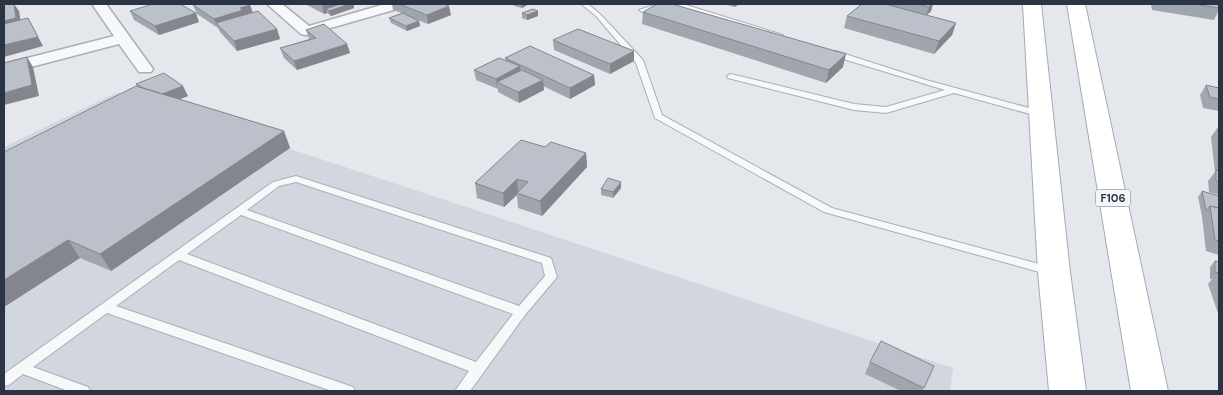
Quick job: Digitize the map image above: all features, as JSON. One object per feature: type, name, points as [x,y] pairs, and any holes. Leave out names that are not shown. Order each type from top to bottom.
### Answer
[{"type":"main road","points":[[1032,4],[1054,272],[1068,391]]},
{"type":"main road","name":"F106","points":[[1076,4],[1150,391]]},
{"type":"street","points":[[99,4],[145,69]]},
{"type":"street","points":[[274,4],[306,31],[398,4]]},
{"type":"street","points":[[4,69],[123,38]]},
{"type":"lane","points":[[584,4],[598,15],[640,62],[658,116],[828,210],[1054,272]]},
{"type":"lane","points":[[642,10],[663,4],[683,6],[790,38]]},
{"type":"lane","points":[[826,50],[953,91],[1041,114]]},
{"type":"lane","points":[[731,76],[854,107],[886,110],[953,91]]},
{"type":"lane","points":[[4,381],[276,184],[296,179],[547,261],[551,277],[521,312],[462,391]]},
{"type":"lane","points":[[241,210],[521,312]]},
{"type":"lane","points":[[178,255],[479,369]]},
{"type":"lane","points":[[105,307],[348,391]]},
{"type":"lane","points":[[22,368],[83,391]]},
{"type":"shaded area","points":[[118,92],[953,368],[950,391],[4,391],[4,147]]},
{"type":"building","points":[[4,4],[14,4],[16,18],[4,21]]},
{"type":"building","points":[[153,4],[180,4],[196,13],[155,26],[130,11]]},
{"type":"building","points":[[340,4],[350,4],[329,11],[326,9]]},
{"type":"building","points":[[399,4],[444,4],[449,6],[427,15]]},
{"type":"building","points":[[657,4],[672,4],[846,54],[829,70],[643,12]]},
{"type":"building","points":[[862,4],[885,4],[956,23],[939,41],[847,16]]},
{"type":"building","points":[[917,4],[932,4],[929,7]]},
{"type":"building","points":[[1194,4],[1219,4],[1219,8]]},
{"type":"building","points":[[193,5],[250,5],[240,8],[243,10],[214,19]]},
{"type":"building","points":[[533,9],[538,11],[527,15],[522,13]]},
{"type":"building","points":[[258,11],[277,29],[234,41],[216,23]]},
{"type":"building","points":[[403,13],[419,21],[406,26],[389,18]]},
{"type":"building","points":[[28,18],[38,37],[4,45],[4,24]]},
{"type":"building","points":[[324,24],[347,44],[294,61],[280,48],[316,38],[306,30]]},
{"type":"building","points":[[578,29],[634,51],[610,64],[553,40]]},
{"type":"building","points":[[530,46],[594,75],[570,88],[505,58]]},
{"type":"building","points":[[27,57],[32,85],[4,93],[4,63]]},
{"type":"building","points":[[499,58],[520,66],[496,79],[474,70]]},
{"type":"building","points":[[522,70],[543,80],[518,92],[497,82]]},
{"type":"building","points":[[164,73],[183,86],[162,94],[136,84]]},
{"type":"building","points":[[1206,85],[1219,88],[1219,99],[1210,97]]},
{"type":"building","points":[[136,86],[284,131],[100,254],[68,240],[4,280],[4,152]]},
{"type":"building","points":[[521,140],[545,147],[551,142],[586,153],[540,201],[517,193],[528,182],[517,179],[503,193],[475,183]]},
{"type":"building","points":[[1216,170],[1219,171],[1219,182],[1216,181]]},
{"type":"building","points":[[608,178],[621,182],[613,192],[601,189]]},
{"type":"building","points":[[1202,191],[1219,196],[1219,208],[1210,206],[1206,210]]},
{"type":"building","points":[[1210,206],[1219,208],[1219,241],[1215,240]]},
{"type":"building","points":[[1215,261],[1219,262],[1219,273],[1215,272]]},
{"type":"building","points":[[881,341],[934,366],[924,388],[870,362]]}]
